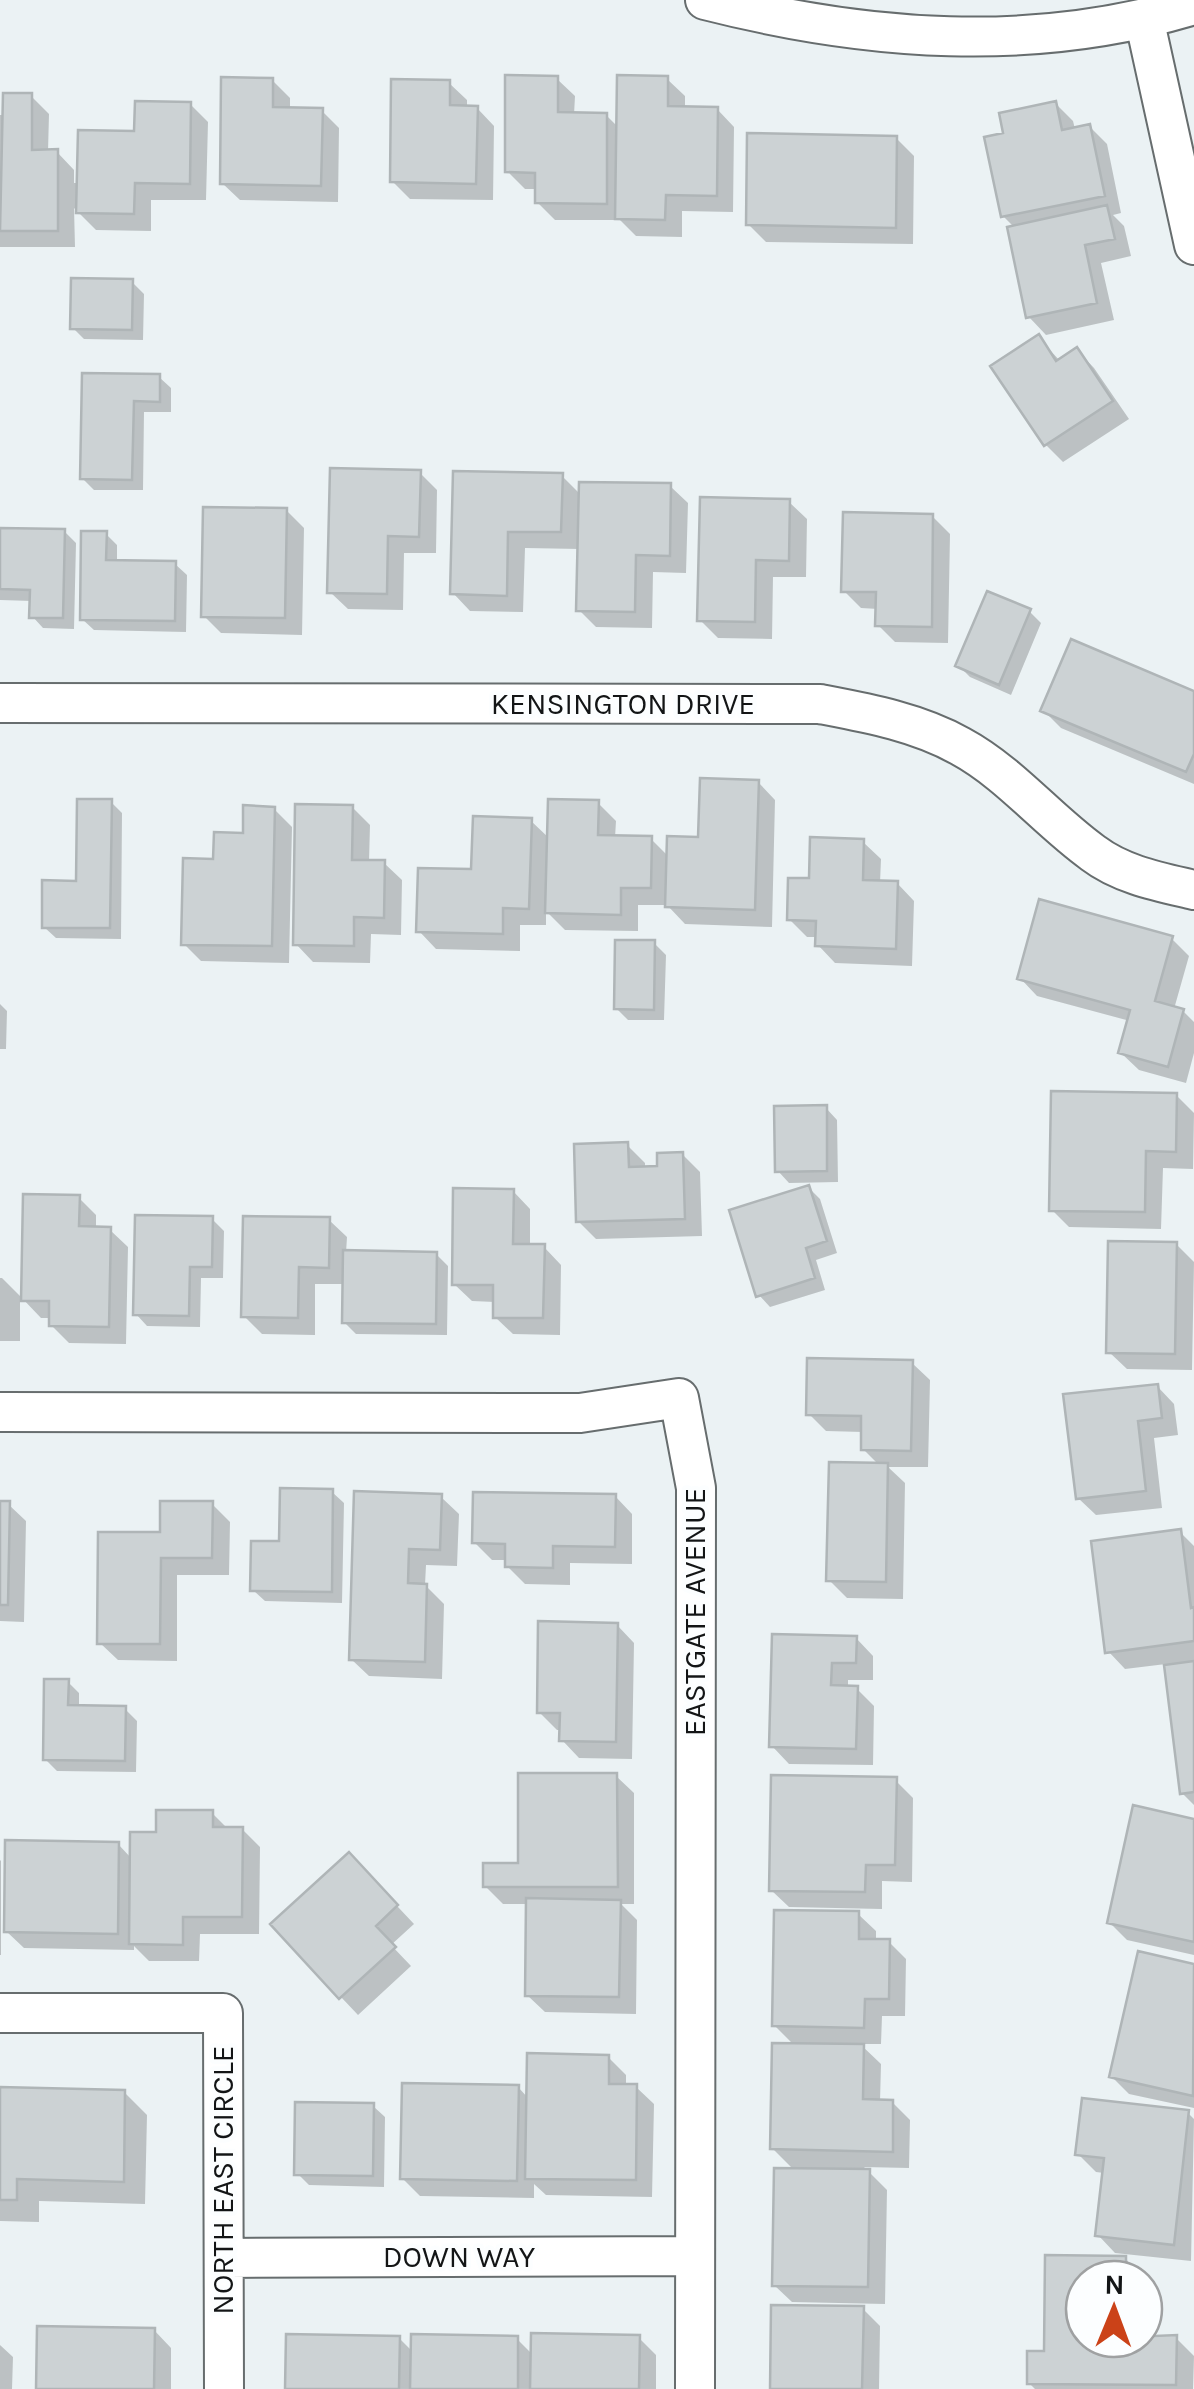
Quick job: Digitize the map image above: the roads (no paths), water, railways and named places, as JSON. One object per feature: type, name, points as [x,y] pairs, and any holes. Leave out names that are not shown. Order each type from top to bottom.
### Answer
[{"type":"street","points":[[706,0],[792,21],[910,36],[1026,35],[1144,18],[1194,5]]},
{"type":"street","points":[[1144,18],[1194,245]]},
{"type":"street","name":"KENSINGTON DRIVE","points":[[0,702],[820,704],[893,718],[960,745],[1096,856],[1142,878],[1194,890]]},
{"type":"street","name":"EASTGATE AVENUE","points":[[0,1412],[580,1414],[679,1398],[696,1488],[695,2389]]},
{"type":"street","name":"NORTH EAST CIRCLE","points":[[0,2014],[222,2013],[224,2389]]},
{"type":"street","name":"DOWN WAY","points":[[224,2258],[695,2256]]}]
